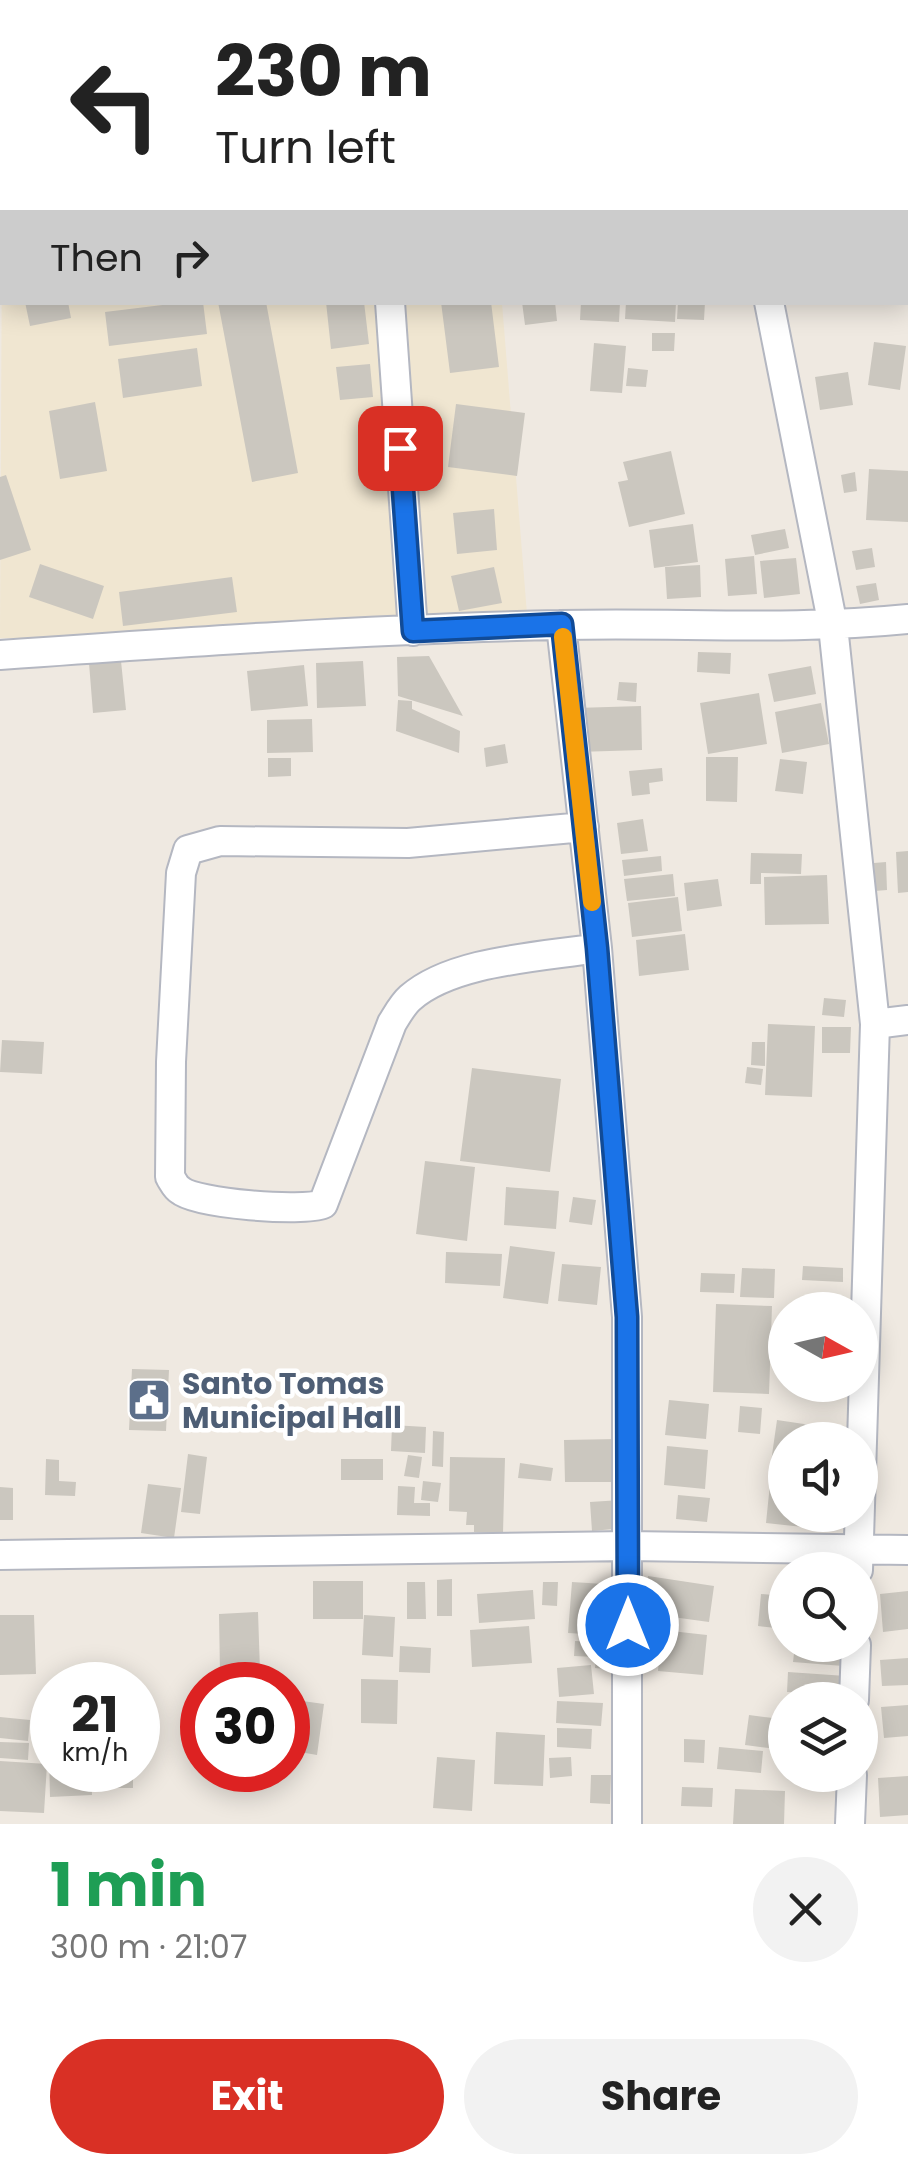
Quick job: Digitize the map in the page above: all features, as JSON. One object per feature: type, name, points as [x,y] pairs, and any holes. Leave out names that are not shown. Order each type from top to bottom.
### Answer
[{"type":"street","points":[[390,305],[413,631]]},
{"type":"street","points":[[770,305],[832,626],[875,1024],[859,1552]]},
{"type":"street","points":[[0,655],[562,624],[832,626],[908,619]]},
{"type":"street","points":[[562,624],[597,948],[627,1317],[626,1824]]},
{"type":"street","points":[[584,827],[408,843],[220,841],[188,850],[181,873],[169,1113],[170,1176],[180,1190],[195,1197],[280,1208],[310,1209],[323,1204],[392,1023],[409,999],[432,984],[480,966],[597,948]]},
{"type":"street","points":[[875,1024],[908,1020]]},
{"type":"street","points":[[0,1555],[628,1546],[768,1555]]},
{"type":"street","points":[[878,1557],[908,1550]]},
{"type":"street","points":[[850,1824],[851,1792]]},
{"type":"shaded area","points":[[2,305],[502,305],[527,614],[126,639],[0,638]]},
{"type":"building","points":[[26,305],[69,305],[71,318],[30,326]]},
{"type":"building","points":[[203,305],[207,334],[109,346],[105,312]]},
{"type":"building","points":[[219,305],[267,305],[298,473],[252,482]]},
{"type":"building","points":[[326,305],[364,305],[369,344],[331,349]]},
{"type":"building","points":[[441,305],[491,305],[499,367],[450,373]]},
{"type":"building","points":[[522,305],[555,305],[557,321],[525,325]]},
{"type":"building","points":[[581,305],[620,305],[619,322],[580,320]]},
{"type":"building","points":[[626,305],[676,305],[675,322],[625,319]]},
{"type":"building","points":[[678,305],[705,305],[704,320],[677,319]]},
{"type":"building","points":[[652,333],[675,333],[674,351],[652,351]]},
{"type":"building","points":[[874,342],[906,346],[900,390],[868,385]]},
{"type":"building","points":[[594,343],[626,346],[622,393],[590,391]]},
{"type":"building","points":[[197,348],[202,386],[123,398],[118,359]]},
{"type":"building","points":[[370,364],[373,397],[340,400],[336,367]]},
{"type":"building","points":[[628,368],[648,370],[646,387],[626,386]]},
{"type":"building","points":[[848,372],[853,405],[820,410],[815,377]]},
{"type":"building","points":[[95,402],[107,471],[60,479],[49,411]]},
{"type":"building","points":[[456,404],[525,413],[517,476],[448,467]]},
{"type":"building","points":[[671,451],[685,514],[629,527],[618,482],[628,480],[623,462]]},
{"type":"building","points":[[869,469],[908,471],[908,522],[866,520]]},
{"type":"building","points":[[855,472],[857,491],[844,493],[841,475]]},
{"type":"building","points":[[6,475],[31,550],[0,560],[0,477]]},
{"type":"building","points":[[494,509],[497,550],[457,554],[453,513]]},
{"type":"building","points":[[693,524],[698,562],[654,568],[649,530]]},
{"type":"building","points":[[785,529],[789,548],[755,555],[751,535]]},
{"type":"building","points":[[872,548],[875,567],[856,570],[852,551]]},
{"type":"building","points":[[754,556],[757,594],[728,596],[725,559]]},
{"type":"building","points":[[796,558],[800,594],[764,598],[760,561]]},
{"type":"building","points":[[40,564],[104,586],[93,619],[29,597]]},
{"type":"building","points":[[700,565],[701,597],[667,599],[665,567]]},
{"type":"building","points":[[494,567],[502,603],[459,611],[451,576]]},
{"type":"building","points":[[232,577],[237,612],[123,626],[119,592]]},
{"type":"building","points":[[876,583],[879,600],[860,604],[856,586]]},
{"type":"building","points":[[698,652],[731,653],[730,674],[697,672]]},
{"type":"building","points":[[429,656],[463,716],[398,696],[397,657]]},
{"type":"building","points":[[121,661],[126,710],[93,713],[89,663]]},
{"type":"building","points":[[363,661],[366,706],[317,708],[316,663]]},
{"type":"building","points":[[304,665],[308,706],[251,711],[247,671]]},
{"type":"building","points":[[811,666],[816,694],[774,702],[768,674]]},
{"type":"building","points":[[619,682],[637,683],[636,702],[617,700]]},
{"type":"building","points":[[759,693],[767,744],[708,754],[700,703]]},
{"type":"building","points":[[398,700],[412,701],[412,709],[460,731],[459,753],[396,731]]},
{"type":"building","points":[[821,703],[829,744],[782,753],[775,712]]},
{"type":"building","points":[[641,706],[642,750],[577,752],[576,708]]},
{"type":"building","points":[[312,719],[313,752],[267,753],[267,720]]},
{"type":"building","points":[[505,744],[508,763],[486,767],[484,748]]},
{"type":"building","points":[[706,757],[738,757],[737,802],[706,801]]},
{"type":"building","points":[[268,758],[291,758],[291,776],[268,777]]},
{"type":"building","points":[[780,759],[807,762],[803,794],[775,791]]},
{"type":"building","points":[[662,768],[663,781],[649,783],[650,794],[632,796],[629,771]]},
{"type":"building","points":[[643,819],[648,851],[621,854],[617,823]]},
{"type":"building","points":[[908,851],[908,892],[898,893],[896,852]]},
{"type":"building","points":[[751,853],[802,854],[801,874],[761,873],[761,884],[750,884]]},
{"type":"building","points":[[661,856],[662,871],[624,876],[622,860]]},
{"type":"building","points":[[886,862],[887,890],[875,891],[874,863]]},
{"type":"building","points":[[673,874],[675,896],[627,901],[624,879]]},
{"type":"building","points":[[827,875],[829,924],[765,925],[764,877]]},
{"type":"building","points":[[718,879],[722,906],[687,911],[684,883]]},
{"type":"building","points":[[678,897],[682,931],[632,937],[628,903]]},
{"type":"building","points":[[685,934],[689,970],[639,976],[636,940]]},
{"type":"building","points":[[824,998],[846,1000],[844,1017],[822,1015]]},
{"type":"building","points":[[768,1024],[815,1026],[812,1097],[765,1095]]},
{"type":"building","points":[[822,1027],[851,1027],[850,1053],[822,1053]]},
{"type":"building","points":[[2,1040],[44,1042],[42,1074],[0,1072]]},
{"type":"building","points":[[752,1042],[765,1042],[765,1066],[751,1065]]},
{"type":"building","points":[[747,1067],[763,1069],[761,1085],[745,1083]]},
{"type":"building","points":[[472,1068],[561,1079],[550,1172],[460,1161]]},
{"type":"building","points":[[425,1161],[475,1167],[467,1241],[416,1234]]},
{"type":"building","points":[[506,1187],[559,1191],[556,1229],[504,1225]]},
{"type":"building","points":[[573,1197],[596,1200],[592,1225],[569,1222]]},
{"type":"building","points":[[510,1246],[555,1252],[548,1304],[503,1298]]},
{"type":"building","points":[[446,1252],[502,1254],[500,1286],[445,1283]]},
{"type":"building","points":[[562,1264],[601,1267],[597,1305],[558,1301]]},
{"type":"building","points":[[803,1266],[843,1268],[843,1282],[802,1280]]},
{"type":"building","points":[[742,1268],[775,1269],[774,1292],[768,1292],[768,1298],[740,1297]]},
{"type":"building","points":[[701,1273],[735,1274],[734,1293],[700,1292]]},
{"type":"building","points":[[716,1304],[768,1306],[768,1394],[713,1392]]},
{"type":"building","name":"Santo Tomas Municipal Hall","points":[[132,1369],[169,1370],[166,1431],[129,1430]]},
{"type":"building","points":[[669,1400],[709,1404],[706,1439],[665,1435]]},
{"type":"building","points":[[740,1406],[762,1408],[760,1434],[738,1432]]},
{"type":"building","points":[[392,1425],[426,1427],[425,1453],[391,1451]]},
{"type":"building","points":[[433,1431],[444,1432],[443,1467],[432,1466]]},
{"type":"building","points":[[617,1439],[618,1482],[565,1482],[564,1440]]},
{"type":"building","points":[[667,1446],[708,1450],[705,1489],[664,1485]]},
{"type":"building","points":[[188,1454],[207,1457],[200,1514],[181,1512]]},
{"type":"building","points":[[408,1455],[422,1457],[419,1478],[404,1476]]},
{"type":"building","points":[[450,1457],[505,1458],[503,1533],[474,1532],[474,1525],[466,1525],[467,1512],[449,1511]]},
{"type":"building","points":[[46,1459],[59,1460],[59,1481],[76,1482],[75,1496],[45,1495]]},
{"type":"building","points":[[341,1459],[383,1459],[383,1480],[341,1480]]},
{"type":"building","points":[[520,1463],[553,1468],[551,1481],[518,1478]]},
{"type":"building","points":[[423,1481],[441,1483],[438,1502],[421,1500]]},
{"type":"building","points":[[148,1484],[181,1488],[174,1538],[141,1533]]},
{"type":"building","points":[[398,1486],[415,1487],[414,1503],[430,1503],[430,1516],[397,1515]]},
{"type":"building","points":[[0,1487],[13,1488],[13,1520],[0,1520]]},
{"type":"building","points":[[678,1495],[710,1498],[707,1522],[676,1519]]},
{"type":"building","points":[[621,1500],[624,1528],[592,1531],[590,1502]]},
{"type":"building","points":[[648,1576],[714,1586],[709,1622],[643,1613]]},
{"type":"building","points":[[452,1579],[452,1616],[437,1616],[437,1580]]},
{"type":"building","points":[[313,1581],[363,1581],[363,1619],[313,1619]]},
{"type":"building","points":[[407,1582],[425,1582],[426,1619],[407,1619]]},
{"type":"building","points":[[543,1582],[558,1582],[557,1606],[542,1605]]},
{"type":"building","points":[[572,1582],[620,1585],[617,1636],[568,1633]]},
{"type":"building","points":[[533,1590],[535,1619],[479,1623],[477,1594]]},
{"type":"building","points":[[908,1591],[908,1629],[883,1632],[880,1594]]},
{"type":"building","points":[[761,1594],[768,1595],[768,1627],[758,1626]]},
{"type":"building","points":[[258,1612],[260,1662],[220,1662],[219,1614]]},
{"type":"building","points":[[0,1615],[34,1615],[36,1662],[30,1662],[30,1674],[0,1675]]},
{"type":"building","points":[[364,1615],[395,1617],[393,1657],[362,1655]]},
{"type":"building","points":[[529,1626],[532,1663],[472,1667],[470,1630]]},
{"type":"building","points":[[662,1630],[707,1635],[703,1675],[658,1671]]},
{"type":"building","points":[[575,1641],[619,1643],[617,1670],[595,1668],[596,1657],[574,1656]]},
{"type":"building","points":[[400,1646],[431,1648],[430,1673],[399,1672]]},
{"type":"building","points":[[908,1658],[908,1685],[882,1686],[880,1660]]},
{"type":"building","points":[[793,1662],[843,1662],[843,1666]]},
{"type":"building","points":[[591,1665],[594,1694],[559,1697],[557,1668]]},
{"type":"building","points":[[788,1672],[846,1676],[845,1682],[788,1682]]},
{"type":"building","points":[[361,1679],[398,1680],[397,1724],[361,1723]]},
{"type":"building","points":[[557,1701],[603,1703],[601,1726],[556,1723]]},
{"type":"building","points":[[310,1702],[324,1704],[317,1755],[310,1754]]},
{"type":"building","points":[[908,1705],[908,1736],[884,1738],[881,1707]]},
{"type":"building","points":[[749,1715],[768,1717],[768,1748],[745,1745]]},
{"type":"building","points":[[0,1717],[30,1720],[28,1741],[0,1738]]},
{"type":"building","points":[[557,1728],[592,1729],[591,1749],[557,1747]]},
{"type":"building","points":[[496,1732],[545,1735],[543,1786],[494,1784]]},
{"type":"building","points":[[684,1739],[705,1740],[704,1763],[684,1762]]},
{"type":"building","points":[[0,1742],[29,1743],[28,1760],[0,1758]]},
{"type":"building","points":[[719,1747],[763,1751],[761,1773],[717,1769]]},
{"type":"building","points":[[437,1757],[475,1760],[472,1811],[433,1808]]},
{"type":"building","points":[[571,1757],[572,1776],[550,1778],[549,1758]]},
{"type":"building","points":[[0,1761],[30,1763],[30,1792],[45,1792],[44,1813],[0,1811]]},
{"type":"building","points":[[591,1775],[611,1775],[610,1804],[590,1803]]},
{"type":"building","points":[[908,1776],[908,1815],[880,1817],[878,1778]]},
{"type":"building","points":[[682,1787],[713,1788],[712,1807],[681,1806]]},
{"type":"building","points":[[735,1789],[785,1792],[784,1824],[733,1824]]},
{"type":"building","points":[[50,1792],[92,1792],[92,1795],[50,1797]]},
{"type":"slow traffic","points":[[563,637],[592,902]]},
{"type":"place","name":"Santo Tomas Municipal Hall","points":[[149,1400]]},
{"type":"route","points":[[400,448],[413,631],[562,624],[597,948],[627,1317],[628,1625]]}]
